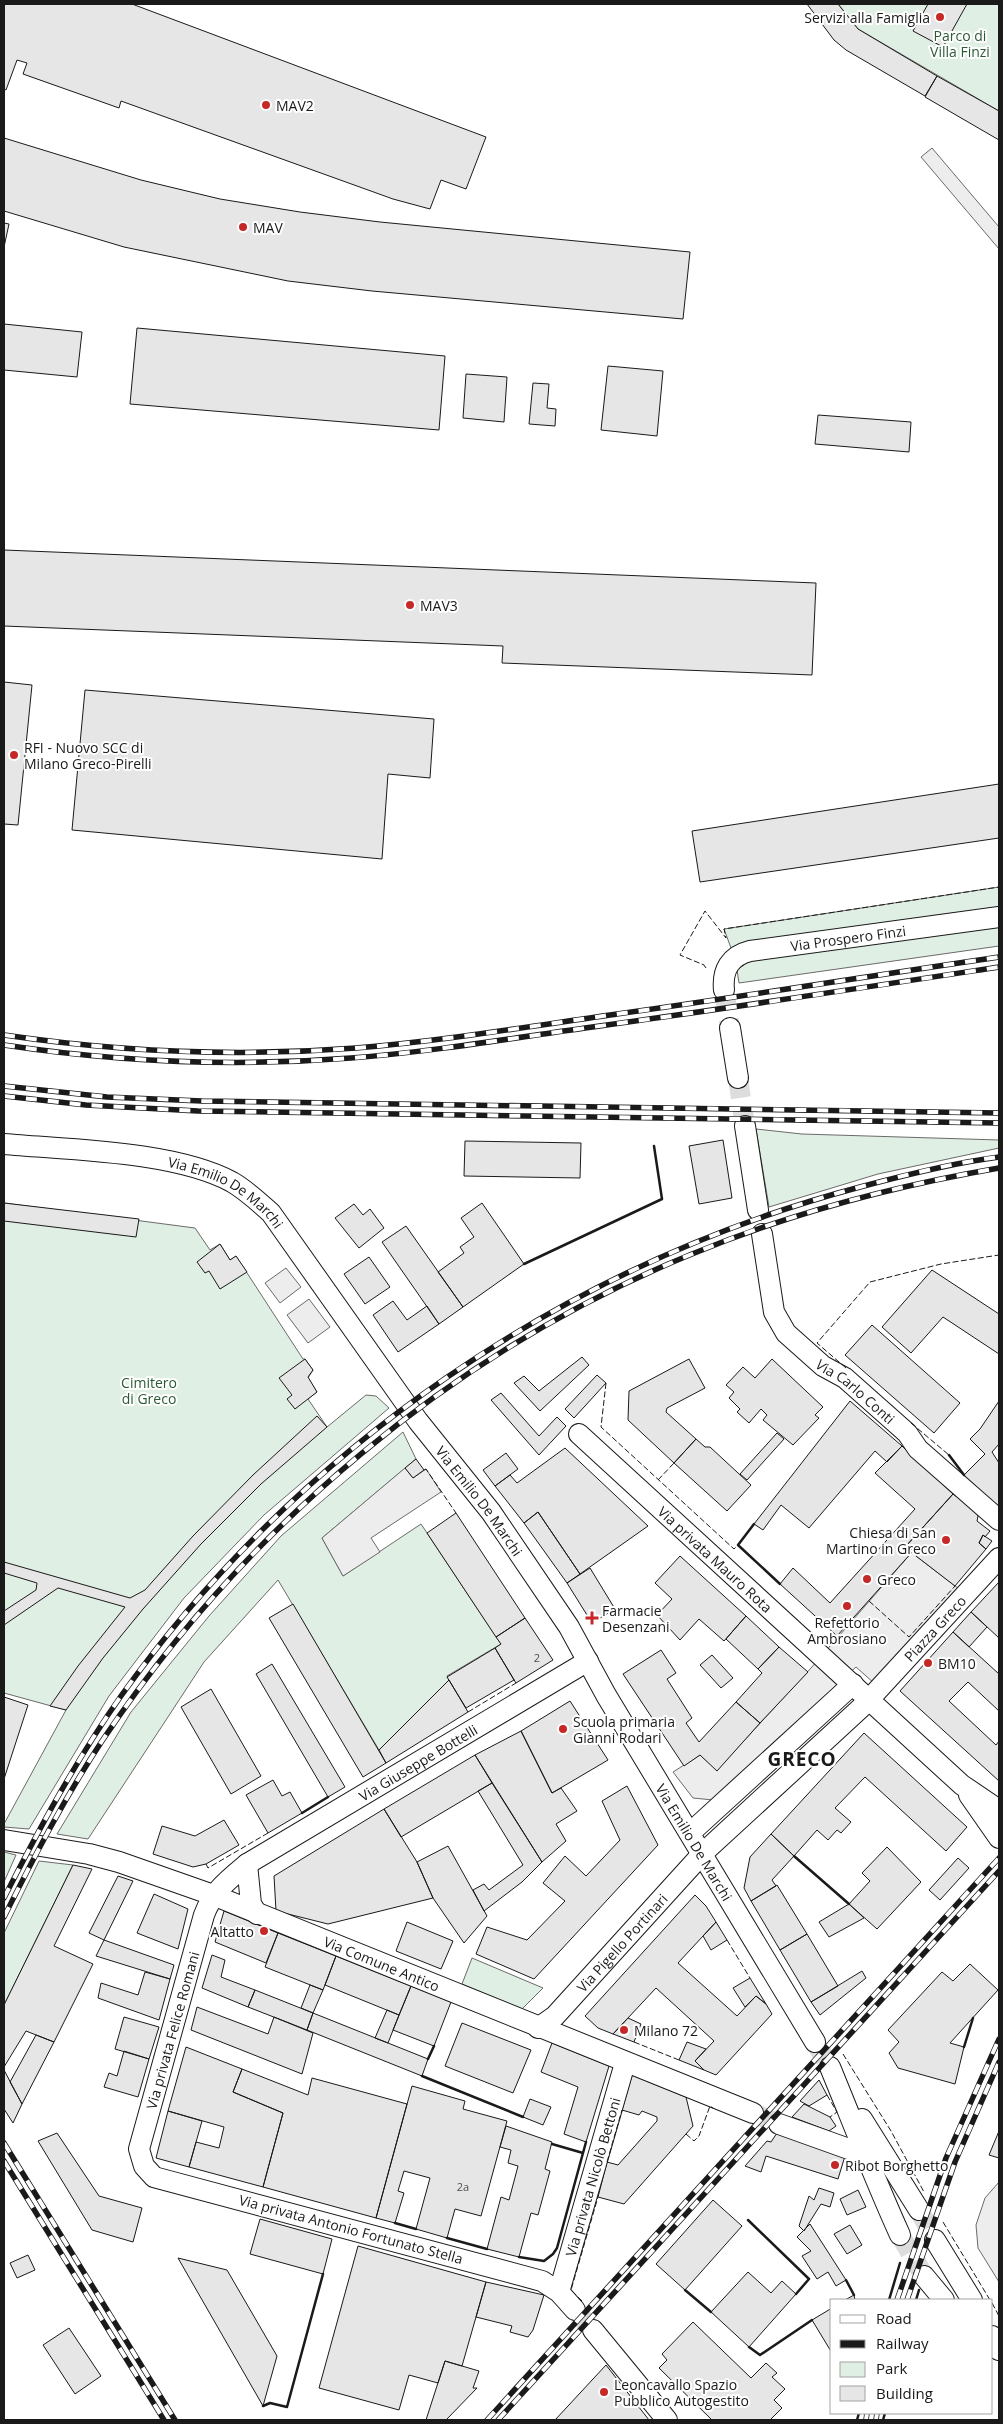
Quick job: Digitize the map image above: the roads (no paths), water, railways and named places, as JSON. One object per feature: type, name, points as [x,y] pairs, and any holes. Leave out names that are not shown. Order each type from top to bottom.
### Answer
[{"type":"street","name":"Via Prospero Finzi","points":[[724,990],[725,973],[728,965],[733,958],[750,951],[999,916]]},
{"type":"street","points":[[730,1028],[738,1078]]},
{"type":"street","points":[[745,1126],[758,1210]]},
{"type":"street","name":"Via Emilio De Marchi","points":[[4,1144],[124,1154],[203,1170],[232,1182],[254,1197],[271,1213],[418,1421],[491,1512],[569,1626],[606,1695],[815,2042]]},
{"type":"street","name":"Via Carlo Conti","points":[[762,1234],[774,1312],[783,1329],[822,1366],[844,1378],[907,1433],[918,1449],[999,1520]]},
{"type":"street","name":"Via privata Mauro Rota","points":[[579,1434],[853,1684]]},
{"type":"street","name":"Piazza Greco","points":[[702,1853],[869,1699],[999,1558]]},
{"type":"street","name":"Via Giuseppe Bottelli","points":[[212,1895],[247,1864],[588,1661]]},
{"type":"street","points":[[690,1833],[853,1684],[962,1785],[999,1810]]},
{"type":"street","points":[[962,1785],[999,1838]]},
{"type":"street","name":"Via Comune Antico","points":[[4,1840],[111,1860],[212,1895],[538,2028],[753,2113]]},
{"type":"street","name":"Via Pigello Portinari","points":[[538,2028],[554,2016],[702,1853]]},
{"type":"street","points":[[247,1864],[251,1904],[257,1914]]},
{"type":"street","name":"Via privata Felice Romani","points":[[144,2166],[140,2149],[204,1915],[212,1895]]},
{"type":"street","name":"Via privata Nicolò Bettoni","points":[[558,2292],[625,2063]]},
{"type":"street","points":[[900,2235],[874,2179],[867,2156],[830,2068],[892,2165],[918,2210]]},
{"type":"street","points":[[779,2124],[892,2165]]},
{"type":"street","name":"Via privata Antonio Fortunato Stella","points":[[144,2166],[154,2177],[542,2281],[558,2292],[574,2310]]},
{"type":"street","points":[[935,2240],[971,2299]]},
{"type":"street","points":[[924,2276],[943,2299]]},
{"type":"street","points":[[593,2330],[667,2420]]},
{"type":"street","points":[[993,2338],[999,2350]]},
{"type":"tunnel","points":[[724,990],[730,1028]]},
{"type":"tunnel","points":[[738,1078],[745,1126]]},
{"type":"tunnel","points":[[815,2042],[830,2067]]},
{"type":"tunnel","points":[[753,2113],[779,2124]]},
{"type":"tunnel","points":[[919,2210],[935,2240]]},
{"type":"tunnel","points":[[900,2235],[924,2276]]},
{"type":"tunnel","points":[[575,2310],[593,2330]]},
{"type":"railway","points":[[4,1035],[91,1045],[179,1051],[268,1052],[356,1048],[420,1042],[999,957]]},
{"type":"railway","points":[[4,1045],[133,1059],[177,1061],[264,1062],[351,1058],[468,1045],[999,967]]},
{"type":"railway","points":[[4,1086],[107,1097],[202,1101],[999,1113]]},
{"type":"railway","points":[[4,1096],[86,1105],[198,1111],[999,1123]]},
{"type":"railway","points":[[4,1898],[73,1770],[104,1720],[191,1606],[270,1523],[355,1447],[446,1378],[543,1317],[645,1265],[751,1221],[860,1187],[946,1166],[999,1157]]},
{"type":"railway","points":[[4,1917],[63,1805],[102,1741],[159,1663],[221,1588],[289,1518],[361,1454],[438,1394],[520,1341],[604,1294],[729,1239],[843,1202],[921,1183],[999,1168]]},
{"type":"railway","points":[[487,2420],[999,1858]]},
{"type":"railway","points":[[498,2420],[999,1871]]},
{"type":"railway","points":[[897,2299],[946,2158],[999,2039]]},
{"type":"railway","points":[[907,2299],[955,2162],[999,2062]]},
{"type":"railway","points":[[4,2143],[175,2420]]},
{"type":"railway","points":[[4,2161],[164,2420]]},
{"type":"railway","points":[[866,2420],[867,2414]]},
{"type":"railway","points":[[876,2420],[877,2414]]},
{"type":"place","name":"Servizi alla Famiglia","points":[[940,17]]},
{"type":"place","name":"MAV2","points":[[266,105]]},
{"type":"place","name":"MAV","points":[[243,227]]},
{"type":"place","name":"MAV3","points":[[410,605]]},
{"type":"place","name":"RFI - Nuovo SCC di Milano Greco-Pirelli","points":[[14,755]]},
{"type":"place","name":"Chiesa di San Martino in Greco","points":[[946,1540]]},
{"type":"place","name":"Greco","points":[[867,1579]]},
{"type":"place","name":"Refettorio Ambrosiano","points":[[847,1606]]},
{"type":"place","name":"Farmacie Desenzani","points":[[592,1618]]},
{"type":"place","name":"BM10","points":[[928,1663]]},
{"type":"place","name":"Scuola primaria Gianni Rodari","points":[[563,1729]]},
{"type":"place","name":"Altatto","points":[[264,1931]]},
{"type":"place","name":"Milano 72","points":[[624,2030]]},
{"type":"place","name":"Ribot Borghetto","points":[[835,2165]]},
{"type":"place","name":"Leoncavallo Spazio Pubblico Autogestito","points":[[604,2392]]},
{"type":"district","name":"GRECO","points":[[802,1759]]},
{"type":"park label","name":"Parco di Villa Finzi","points":[[960,43]]},
{"type":"park label","name":"Cimitero di Greco","points":[[149,1390]]}]
